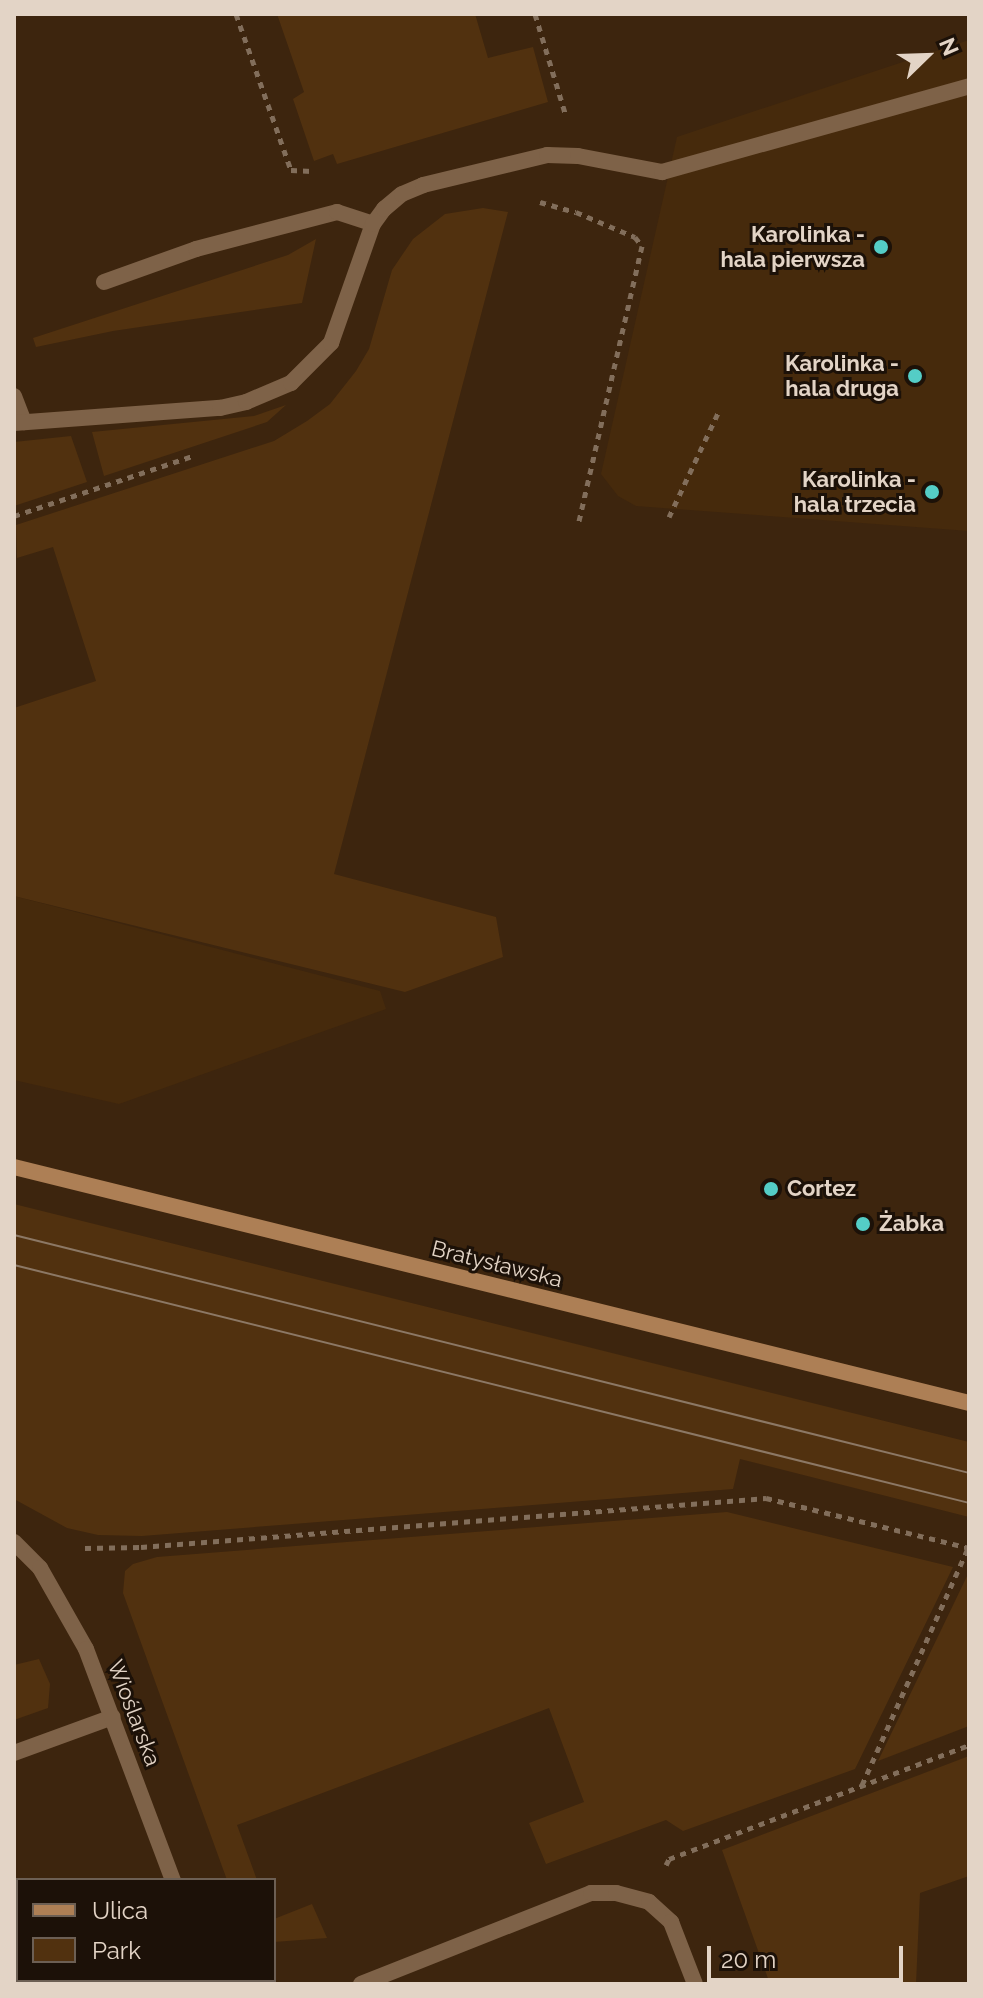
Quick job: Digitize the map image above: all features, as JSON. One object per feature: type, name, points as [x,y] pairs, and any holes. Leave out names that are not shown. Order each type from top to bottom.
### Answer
[{"type":"street","points":[[14,396],[19,423],[220,408],[246,402],[291,383],[331,343],[373,224],[384,209],[402,194],[423,185],[547,155],[578,156],[662,172],[969,86]]},
{"type":"street","points":[[104,282],[196,249],[337,212],[373,224]]},
{"type":"street","name":"Bratysławska","points":[[14,1167],[969,1403]]},
{"type":"street","name":"Wioślarska","points":[[14,1542],[40,1568],[68,1611],[113,1717],[172,1878]]},
{"type":"street","points":[[14,1753],[113,1717]]},
{"type":"street","points":[[361,1984],[591,1893],[616,1893],[649,1902],[671,1922],[695,1984]]},
{"type":"path","points":[[236,14],[291,170],[318,172]]},
{"type":"path","points":[[529,200],[576,212],[635,237],[642,246],[578,525]]},
{"type":"path","points":[[669,517],[718,413]]},
{"type":"path","points":[[14,516],[205,452]]},
{"type":"path","points":[[85,1548],[141,1547],[766,1498],[968,1548],[862,1786]]},
{"type":"path","points":[[649,1902],[669,1859],[969,1745]]},
{"type":"shaded area","points":[[969,40],[969,531],[636,506],[618,496],[601,474],[677,137]]},
{"type":"shaded area","points":[[14,896],[380,991],[386,1009],[119,1104],[14,1080]]},
{"type":"green space","points":[[277,14],[475,14],[488,58],[533,47],[548,102],[337,164],[333,154],[314,161],[293,99],[304,92]]},
{"type":"green space","points":[[483,208],[508,212],[334,874],[496,917],[503,957],[405,992],[14,896],[14,708],[96,681],[53,547],[17,558],[16,525],[274,441],[307,421],[330,404],[369,349],[392,270],[413,239],[445,214]]},
{"type":"green space","points":[[316,239],[302,303],[113,331],[36,347],[33,338],[288,255]]},
{"type":"green space","points":[[286,405],[267,422],[104,476],[92,432],[254,416]]},
{"type":"green space","points":[[71,436],[87,482],[14,506],[14,442]]},
{"type":"green space","points":[[14,1204],[969,1442],[969,1517],[740,1459],[733,1489],[142,1536],[98,1535],[67,1528],[14,1499]]},
{"type":"green space","points":[[727,1512],[953,1567],[855,1769],[683,1831],[666,1820],[546,1864],[529,1823],[584,1802],[549,1708],[237,1825],[256,1878],[226,1878],[123,1593],[125,1571],[133,1564],[157,1557]]},
{"type":"green space","points":[[969,1572],[969,1726],[878,1761]]},
{"type":"green space","points":[[39,1659],[50,1684],[48,1708],[14,1720],[14,1665]]},
{"type":"green space","points":[[969,1756],[969,1876],[920,1893],[916,1984],[770,1984],[722,1850]]},
{"type":"green space","points":[[312,1904],[327,1938],[276,1942],[276,1918]]},
{"type":"tram line","points":[[14,1235],[969,1473]]},
{"type":"tram line","points":[[14,1265],[969,1503]]},
{"type":"place","name":"Karolinka - hala pierwsza","points":[[881,247]]},
{"type":"place","name":"Karolinka - hala druga","points":[[915,376]]},
{"type":"place","name":"Karolinka - hala trzecia","points":[[932,492]]},
{"type":"place","name":"Cortez","points":[[771,1189]]},
{"type":"place","name":"Żabka","points":[[863,1224]]}]
